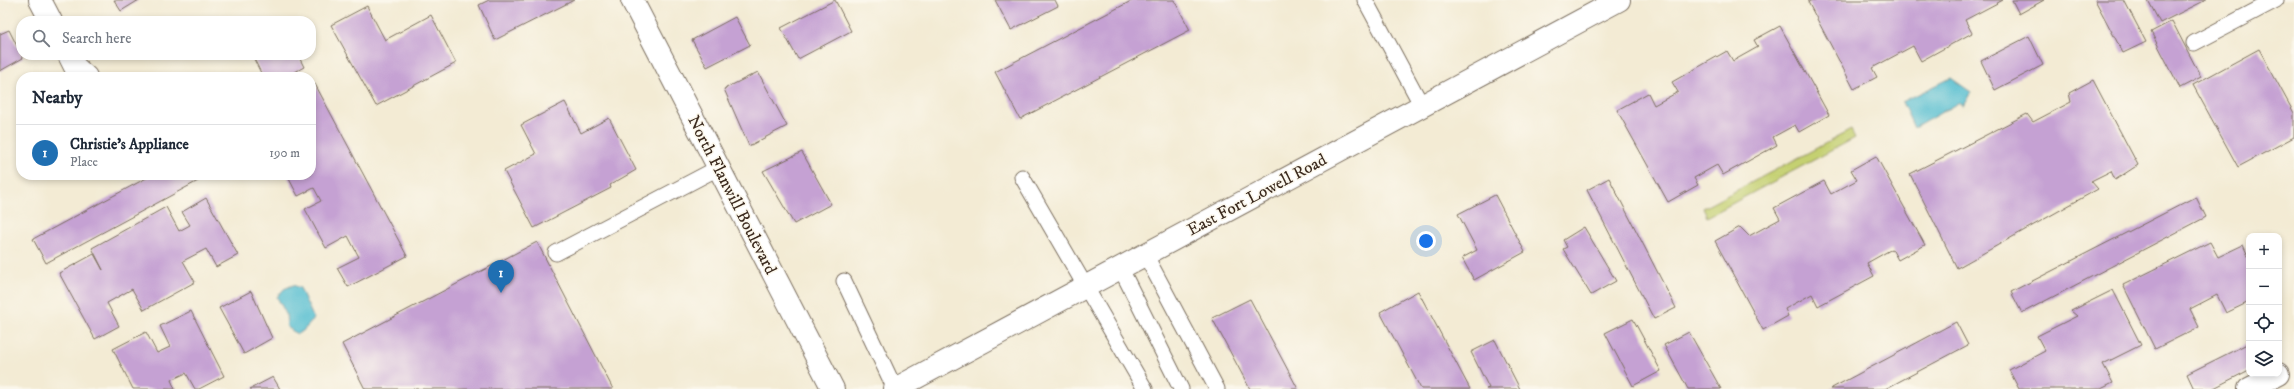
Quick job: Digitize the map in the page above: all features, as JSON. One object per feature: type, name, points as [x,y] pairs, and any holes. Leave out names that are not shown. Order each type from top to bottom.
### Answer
[{"type":"main road","points":[[40,0],[48,16]]},
{"type":"main road","name":"North Flanwill Boulevard","points":[[632,0],[833,389]]},
{"type":"main road","name":"East Fort Lowell Road","points":[[906,386],[1120,267],[1619,0]]},
{"type":"main road","points":[[72,60],[75,67],[80,72]]},
{"type":"main road","points":[[2282,372],[2294,366]]},
{"type":"main road","points":[[2249,389],[2273,377]]},
{"type":"lane","points":[[1366,0],[1422,106]]},
{"type":"lane","points":[[2194,43],[2276,0]]},
{"type":"lane","points":[[556,253],[718,168]]},
{"type":"lane","points":[[1022,177],[1084,287],[1145,389]]},
{"type":"lane","points":[[1146,254],[1217,389]]},
{"type":"lane","points":[[1120,267],[1181,389]]},
{"type":"lane","points":[[844,281],[906,386]]},
{"type":"green space","points":[[1851,130],[1855,138],[1707,217],[1703,208]]},
{"type":"water","points":[[1951,78],[1971,92],[1963,106],[1958,103],[1914,128],[1902,102]]},
{"type":"water","points":[[293,285],[300,288],[314,319],[303,331],[297,334],[287,327],[286,314],[277,297],[284,289]]},
{"type":"building","points":[[114,0],[139,0],[121,11]]},
{"type":"building","points":[[489,0],[574,0],[495,40],[479,5]]},
{"type":"building","points":[[835,0],[851,31],[798,59],[781,28]]},
{"type":"building","points":[[995,0],[1055,0],[1058,6],[1011,30]]},
{"type":"building","points":[[1133,0],[1174,0],[1190,30],[1020,119],[995,72]]},
{"type":"building","points":[[1812,0],[2003,0],[1965,20],[1972,33],[1921,61],[1913,46],[1872,68],[1877,77],[1854,89],[1808,2]]},
{"type":"building","points":[[2012,0],[2044,0],[2019,14]]},
{"type":"building","points":[[2095,0],[2124,0],[2146,42],[2123,53]]},
{"type":"building","points":[[2148,0],[2206,0],[2160,23]]},
{"type":"building","points":[[367,6],[385,40],[431,15],[456,63],[376,106],[331,25]]},
{"type":"building","points":[[735,17],[750,45],[707,67],[692,40]]},
{"type":"building","points":[[2172,21],[2201,77],[2180,88],[2151,32]]},
{"type":"building","points":[[1780,26],[1829,115],[1799,132],[1795,125],[1773,137],[1777,145],[1723,175],[1717,165],[1694,178],[1698,185],[1668,202],[1617,110],[1648,93],[1654,105],[1678,92],[1672,82],[1727,51],[1733,61],[1758,47],[1754,40]]},
{"type":"building","points":[[9,30],[16,44],[16,60],[19,60],[0,71],[0,34]]},
{"type":"building","points":[[2029,36],[2043,65],[1995,90],[1981,61]]},
{"type":"building","points":[[2259,49],[2294,113],[2294,137],[2238,167],[2193,85]]},
{"type":"building","points":[[254,60],[300,60],[304,67],[295,72],[260,72]]},
{"type":"building","points":[[758,72],[787,126],[749,146],[724,89]]},
{"type":"building","points":[[2093,80],[2138,165],[2115,180],[2111,171],[2091,181],[2098,189],[1957,268],[1910,174],[2027,114],[2033,122],[2071,102],[2069,93]]},
{"type":"building","points":[[316,86],[407,256],[348,287],[337,268],[359,257],[348,236],[326,248],[305,209],[321,201],[314,188],[298,196],[290,180],[316,180]]},
{"type":"building","points":[[565,102],[581,133],[609,118],[636,170],[610,185],[611,188],[534,228],[504,171],[536,154],[521,125]]},
{"type":"building","points":[[802,152],[831,204],[794,224],[763,171]]},
{"type":"building","points":[[1876,156],[1925,245],[1898,260],[1892,249],[1867,263],[1874,276],[1818,306],[1812,294],[1785,309],[1788,316],[1763,330],[1715,241],[1740,227],[1749,236],[1780,219],[1774,208],[1824,181],[1831,194],[1857,180],[1851,170]]},
{"type":"building","points":[[1609,178],[1676,308],[1654,319],[1587,190]]},
{"type":"building","points":[[143,180],[200,180],[46,263],[33,239]]},
{"type":"building","points":[[1495,195],[1525,252],[1474,280],[1462,258],[1477,250],[1458,214]]},
{"type":"building","points":[[2196,197],[2206,217],[2022,313],[2011,292]]},
{"type":"building","points":[[206,198],[238,255],[216,267],[206,249],[183,261],[195,282],[144,310],[132,289],[107,303],[119,326],[95,339],[59,273],[94,254],[103,270],[92,248],[166,207],[179,231],[190,225],[182,212]]},
{"type":"building","points":[[1584,227],[1616,281],[1591,295],[1563,249],[1567,247],[1563,240]]},
{"type":"building","points":[[537,242],[613,389],[365,389],[342,344]]},
{"type":"building","points":[[2210,242],[2218,257],[2243,245],[2246,252],[2246,303],[2226,313],[2217,295],[2190,309],[2199,327],[2155,349],[2123,285]]},
{"type":"building","points":[[2113,290],[2141,345],[2103,364],[2113,383],[2101,389],[2019,389],[2009,370],[2045,351],[2037,336],[2077,316],[2071,311]]},
{"type":"building","points":[[251,291],[272,338],[244,354],[219,308]]},
{"type":"building","points":[[1418,291],[1470,389],[1421,389],[1380,312]]},
{"type":"building","points":[[1250,299],[1298,389],[1250,389],[1212,318]]},
{"type":"building","points":[[191,311],[224,376],[199,389],[195,389],[186,373],[171,380],[175,389],[133,389],[113,349],[146,332],[157,353],[170,347],[160,326]]},
{"type":"building","points":[[1633,319],[1661,371],[1633,386],[1605,333]]},
{"type":"building","points":[[1956,322],[1968,345],[1885,389],[1830,389]]},
{"type":"building","points":[[1689,332],[1721,389],[1688,389],[1664,345]]},
{"type":"building","points":[[1495,340],[1520,389],[1486,389],[1489,388],[1471,352]]},
{"type":"building","points":[[2246,344],[2246,372],[2212,389],[2194,389],[2187,374]]},
{"type":"building","points":[[273,377],[280,389],[250,389]]},
{"type":"place","name":"Christie's Appliance","points":[[501,293]]}]
